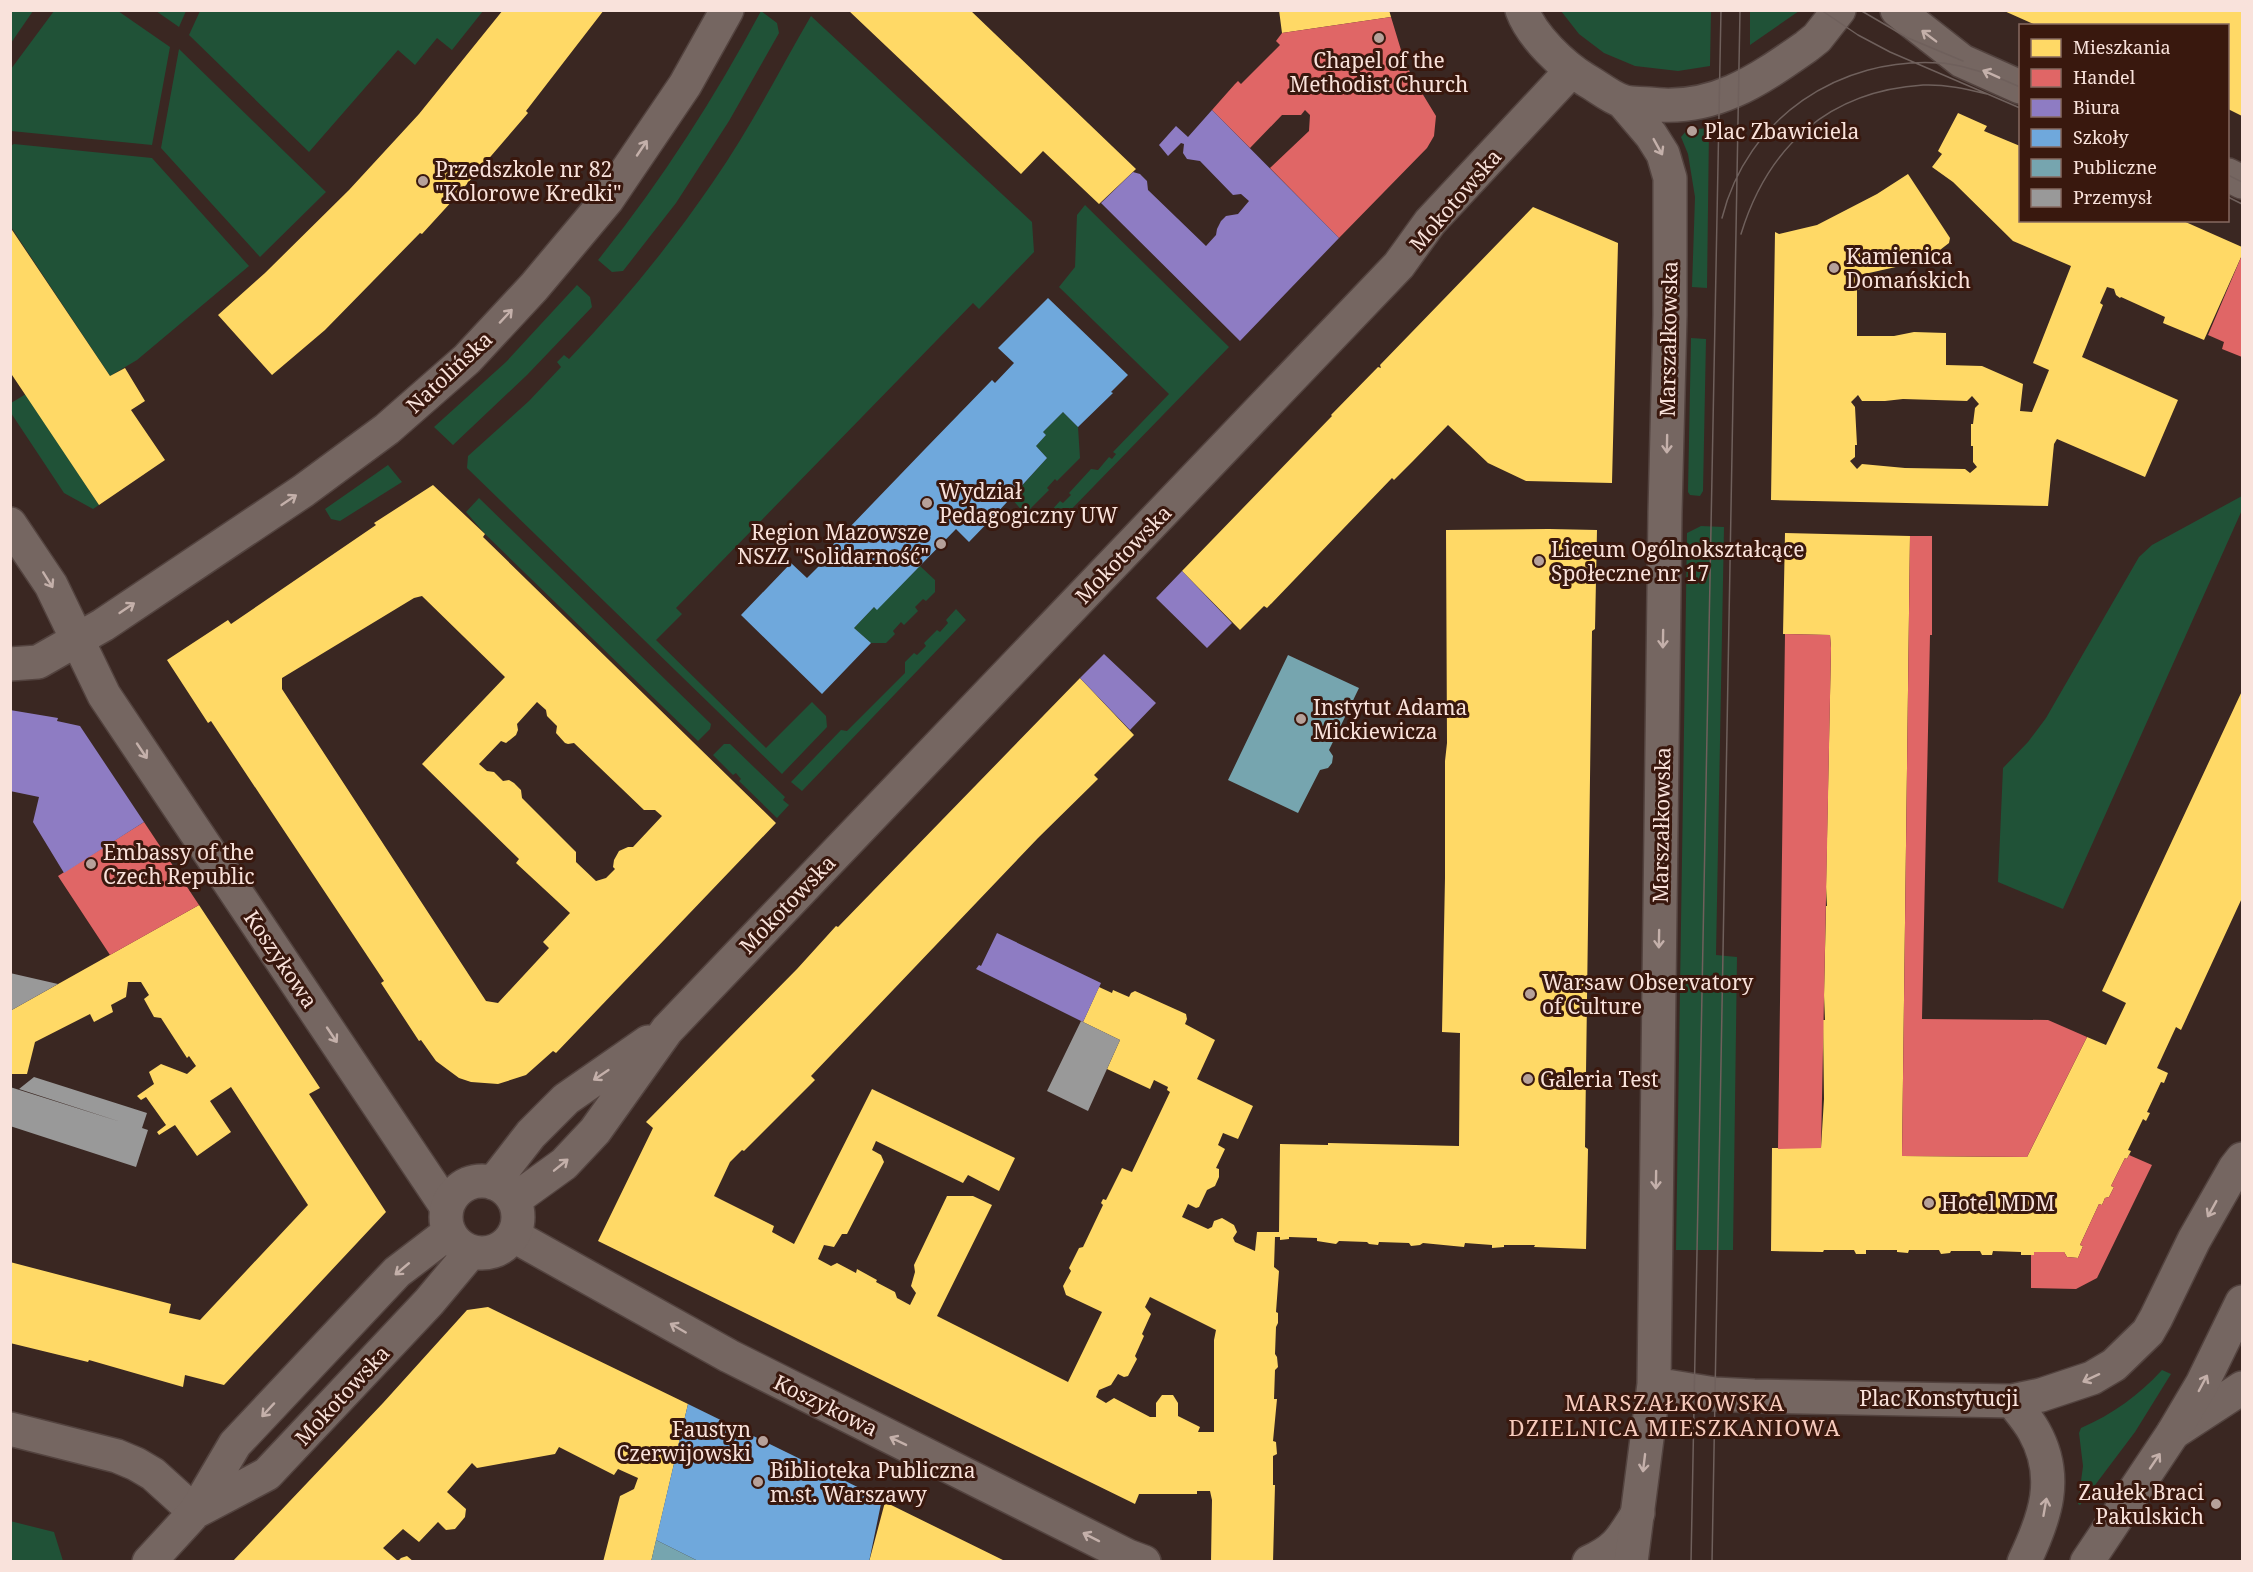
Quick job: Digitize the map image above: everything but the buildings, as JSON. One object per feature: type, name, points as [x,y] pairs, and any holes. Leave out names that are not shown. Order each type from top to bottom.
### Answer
[{"type":"street","name":"Natolińska","points":[[10,664],[38,662],[103,625],[312,484],[387,429],[466,359],[534,287],[607,200],[685,85],[727,10]]},
{"type":"street","points":[[1522,10],[1525,18],[1550,51],[1571,71],[1622,101],[1656,105],[1690,105],[1729,94],[1762,77],[1817,38],[1839,10]]},
{"type":"street","points":[[1897,10],[1962,61],[2019,87]]},
{"type":"street","name":"Mokotowska","points":[[503,1191],[564,1164],[595,1131],[666,1030],[1400,265],[1430,222],[1571,71]]},
{"type":"street","name":"Marszałkowska","points":[[1622,101],[1652,135],[1663,154],[1670,178],[1670,315],[1665,512],[1654,1384],[1631,1562]]},
{"type":"street","name":"Koszykowa","points":[[10,524],[51,585],[104,695],[455,1230]]},
{"type":"street","name":"Mokotowska","points":[[503,1191],[531,1134],[566,1099],[666,1030]]},
{"type":"street","name":"Plac Konstytucji","points":[[1654,1384],[1715,1394],[1754,1396],[2012,1401],[2067,1388],[2092,1378],[2114,1365],[2138,1343],[2156,1318],[2194,1240],[2242,1159]]},
{"type":"street","points":[[478,1181],[503,1191],[518,1211],[518,1224],[514,1236],[502,1248],[487,1254],[455,1230],[453,1194],[463,1185],[478,1181]]},
{"type":"street","name":"Mokotowska","points":[[149,1562],[195,1512],[235,1444],[397,1272],[455,1230]]},
{"type":"street","name":"Mokotowska","points":[[195,1512],[267,1474],[429,1302],[455,1230]]},
{"type":"street","name":"Koszykowa","points":[[514,1236],[729,1356],[1144,1562]]},
{"type":"street","points":[[2087,1562],[2173,1433],[2202,1384],[2242,1302]]},
{"type":"street","points":[[316,1359],[348,1389]]},
{"type":"street","points":[[2173,1433],[2242,1388]]},
{"type":"street","points":[[2012,1401],[2034,1431],[2042,1452],[2049,1484],[2044,1517],[2024,1562]]},
{"type":"street","points":[[10,1429],[117,1456],[136,1464],[153,1474],[195,1512]]},
{"type":"street","points":[[1589,1562],[1610,1552],[1621,1540],[1638,1513]]},
{"type":"green space","points":[[200,10],[483,11],[452,50],[437,38],[415,65],[398,50],[309,152],[189,35]]},
{"type":"green space","points":[[1750,10],[1799,11],[1750,45]]},
{"type":"green space","points":[[10,11],[33,11],[11,43]]},
{"type":"green space","points":[[54,11],[118,11],[170,47],[152,145],[11,131],[11,69]]},
{"type":"green space","points":[[156,11],[186,11],[179,27]]},
{"type":"green space","points":[[761,11],[777,23],[779,33],[729,121],[676,203],[623,271],[612,272],[598,260],[686,139]]},
{"type":"green space","points":[[1561,11],[1711,11],[1710,66],[1678,71],[1635,66],[1604,53],[1579,34]]},
{"type":"green space","points":[[811,16],[1032,222],[1034,252],[979,309],[973,303],[676,608],[682,614],[656,640],[766,748],[812,702],[826,716],[827,727],[782,774],[467,468],[468,456],[529,401],[561,367],[557,362],[564,355],[569,359],[645,274],[713,182],[764,100]]},
{"type":"green space","points":[[179,49],[326,192],[260,257],[161,148]]},
{"type":"green space","points":[[1709,128],[1707,288],[1692,287],[1695,197],[1688,154],[1681,137],[1687,130]]},
{"type":"green space","points":[[14,144],[152,158],[249,266],[137,360],[110,376],[11,227],[10,146]]},
{"type":"green space","points":[[1085,205],[1229,347],[1060,521],[1050,512],[1060,501],[1063,503],[1071,495],[1069,493],[1091,469],[1098,470],[1109,457],[1112,459],[1116,454],[1113,452],[1169,394],[1059,287],[1075,267],[1077,215]]},
{"type":"green space","points":[[577,285],[590,297],[592,307],[527,375],[453,445],[434,427],[506,362]]},
{"type":"green space","points":[[1691,338],[1706,339],[1703,491],[1700,496],[1690,495],[1688,492]]},
{"type":"green space","points":[[26,394],[99,505],[93,509],[64,493],[11,413],[11,403]]},
{"type":"green space","points":[[1063,412],[1078,427],[1080,458],[1057,481],[1055,479],[1047,488],[1049,490],[1025,514],[1011,498],[1047,458],[1036,446],[1046,435],[1043,432]]},
{"type":"green space","points":[[388,465],[402,482],[340,521],[331,519],[325,509]]},
{"type":"green space","points":[[2242,496],[2242,510],[2063,909],[1998,882],[2003,768],[2028,742],[2046,718],[2139,557],[2152,545]]},
{"type":"green space","points":[[479,498],[711,724],[710,729],[698,741],[486,535],[466,512]]},
{"type":"green space","points":[[1701,526],[1724,527],[1716,955],[1737,957],[1733,1250],[1676,1250],[1687,533]]},
{"type":"green space","points":[[920,566],[935,580],[935,592],[915,607],[918,611],[904,625],[901,622],[893,631],[895,634],[886,643],[871,643],[854,628],[874,607],[877,609]]},
{"type":"green space","points":[[956,609],[966,620],[802,791],[791,782],[841,730],[847,731],[905,673],[905,662],[926,646],[924,643],[937,630],[940,632],[948,623],[946,620]]},
{"type":"green space","points":[[724,744],[730,744],[785,797],[783,800],[789,805],[777,818],[739,781],[741,779],[736,773],[733,775],[713,755]]},
{"type":"green space","points":[[2162,1370],[2171,1374],[2135,1432],[2080,1505],[2078,1504],[2083,1466],[2079,1433],[2081,1428],[2124,1404]]},
{"type":"green space","points":[[10,1521],[54,1532],[63,1561],[11,1561]]},
{"type":"tram line","points":[[1691,1562],[1721,10]]},
{"type":"tram line","points":[[1712,1562],[1740,10]]},
{"type":"tram line","points":[[1821,10],[1858,35],[1890,52],[2019,108]]},
{"type":"tram line","points":[[1860,10],[1908,38],[1963,61]]},
{"type":"tram line","points":[[1722,218],[1734,182],[1752,151],[1775,123],[1803,100],[1833,83],[1867,70],[1903,64],[1941,63],[1998,77]]},
{"type":"tram line","points":[[1990,74],[2019,87]]},
{"type":"tram line","points":[[1741,234],[1768,174],[1786,150],[1807,129],[1831,112],[1859,98],[1889,90],[1923,85],[1947,86],[1987,94]]},
{"type":"tram line","points":[[2229,176],[2242,182]]},
{"type":"tram line","points":[[2229,198],[2242,204]]},
{"type":"place","name":"Chapel of the Methodist Church","points":[[1379,38]]},
{"type":"place","name":"Plac Zbawiciela","points":[[1692,131]]},
{"type":"place","name":"Przedszkole nr 82 \"Kolorowe Kredki\"","points":[[423,181]]},
{"type":"place","name":"Kamienica Domańskich","points":[[1834,268]]},
{"type":"place","name":"Wydział Pedagogiczny UW","points":[[927,503]]},
{"type":"place","name":"Region Mazowsze NSZZ \"Solidarność\"","points":[[941,544]]},
{"type":"place","name":"Liceum Ogólnokształcące Społeczne nr 17","points":[[1539,561]]},
{"type":"place","name":"Instytut Adama Mickiewicza","points":[[1301,719]]},
{"type":"place","name":"Embassy of the Czech Republic","points":[[91,864]]},
{"type":"place","name":"Warsaw Observatory of Culture","points":[[1530,994]]},
{"type":"place","name":"Galeria Test","points":[[1528,1079]]},
{"type":"place","name":"Hotel MDM","points":[[1929,1203]]},
{"type":"place","name":"Faustyn Czerwijowski","points":[[763,1441]]},
{"type":"place","name":"Biblioteka Publiczna m.st. Warszawy","points":[[758,1482]]},
{"type":"place","name":"Zaułek Braci Pakulskich","points":[[2216,1504]]},
{"type":"district","name":"MARSZAŁKOWSKA DZIELNICA MIESZKANIOWA","points":[[1675,1414]]}]
